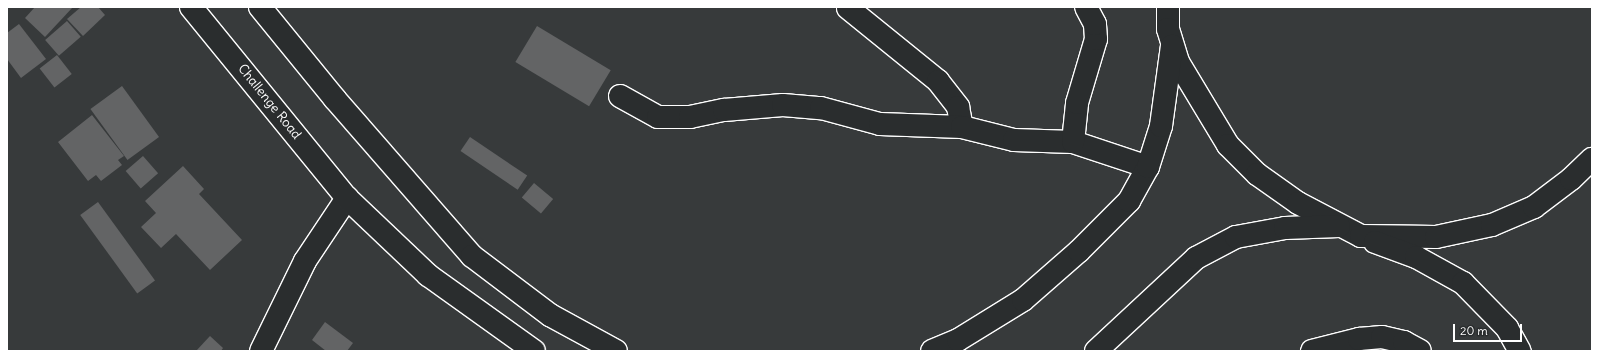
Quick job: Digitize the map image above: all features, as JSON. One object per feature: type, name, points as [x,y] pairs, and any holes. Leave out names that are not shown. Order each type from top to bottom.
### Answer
[{"type":"main road","name":"Challenge Road","points":[[191,7],[347,198],[428,275],[534,351]]},
{"type":"main road","points":[[260,7],[335,99],[472,256],[550,315],[616,351]]},
{"type":"main road","points":[[1073,142],[1077,103],[1096,39],[1095,24],[1086,7]]},
{"type":"main road","points":[[1168,7],[1168,29],[1178,62],[1228,145],[1257,174],[1298,203],[1339,226],[1416,257],[1464,283],[1507,328],[1520,351]]},
{"type":"main road","points":[[848,8],[938,81],[958,108],[962,127]]},
{"type":"main road","points":[[932,351],[958,340],[1023,300],[1079,251],[1129,201],[1148,167],[1161,126],[1172,45]]},
{"type":"main road","points":[[620,96],[653,115],[672,118],[783,105],[821,108],[880,124],[962,127],[1014,140],[1073,142],[1148,167]]},
{"type":"main road","points":[[1361,236],[1436,238],[1492,225],[1534,207],[1571,179],[1592,159]]},
{"type":"main road","points":[[261,351],[305,261],[347,198]]},
{"type":"main road","points":[[1096,351],[1196,258],[1236,237],[1285,228],[1339,226]]},
{"type":"main road","points":[[1312,351],[1359,339],[1382,337],[1404,342],[1420,351]]},
{"type":"building","points":[[35,7],[73,7],[45,37],[25,18]]},
{"type":"building","points":[[81,7],[98,7],[105,15],[83,36],[67,19]]},
{"type":"building","points":[[67,21],[81,37],[59,56],[45,40]]},
{"type":"building","points":[[19,24],[46,59],[21,78],[7,59],[7,33]]},
{"type":"building","points":[[537,26],[611,70],[589,106],[515,62]]},
{"type":"building","points":[[57,55],[72,74],[54,87],[40,69]]},
{"type":"building","points":[[122,86],[159,137],[127,160],[90,109]]},
{"type":"building","points":[[92,115],[124,156],[118,160],[122,165],[101,181],[96,175],[88,181],[58,142]]},
{"type":"building","points":[[470,137],[527,176],[518,190],[460,151]]},
{"type":"building","points":[[143,156],[158,173],[141,188],[126,171]]},
{"type":"building","points":[[183,166],[204,189],[199,194],[242,240],[210,270],[176,234],[161,248],[141,227],[156,213],[145,201]]},
{"type":"building","points":[[534,183],[553,199],[541,214],[522,198]]},
{"type":"building","points":[[98,202],[155,280],[137,293],[80,215]]},
{"type":"building","points":[[325,322],[353,343],[347,351],[326,351],[312,340]]},
{"type":"building","points":[[210,336],[223,348],[221,351],[196,351]]}]
